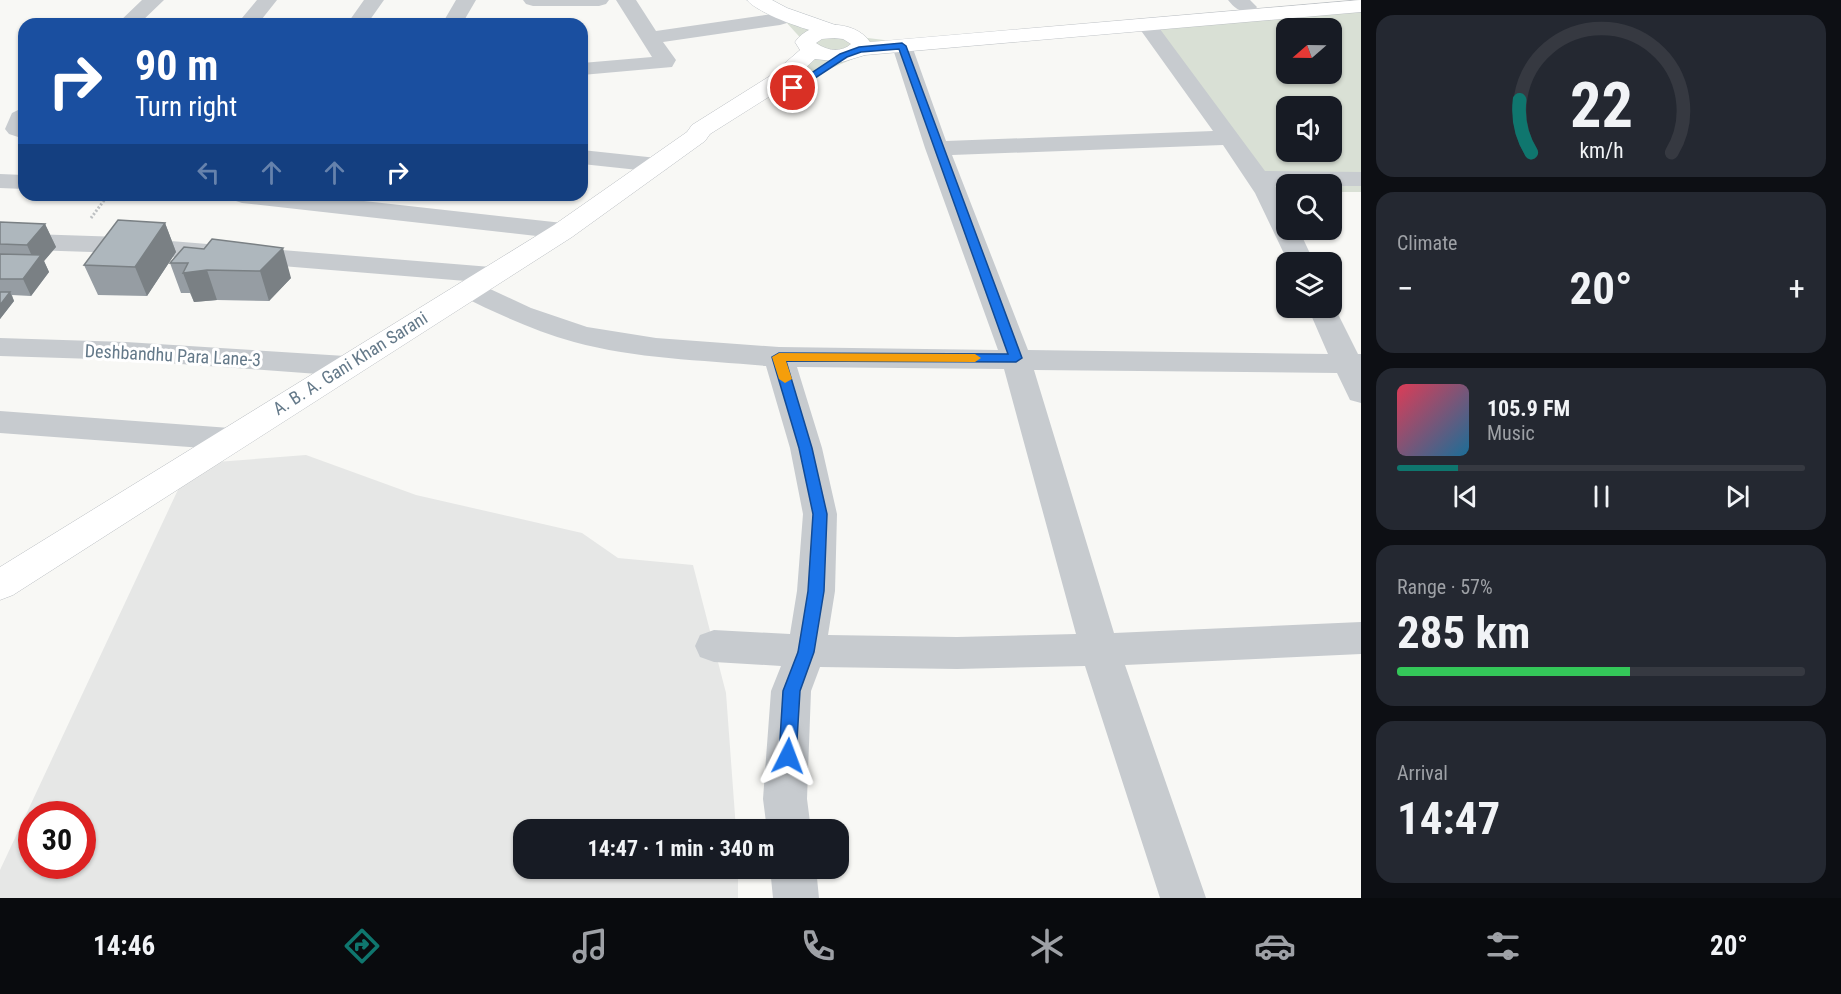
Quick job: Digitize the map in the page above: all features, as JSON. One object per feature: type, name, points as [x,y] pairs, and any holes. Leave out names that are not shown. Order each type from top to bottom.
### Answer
[{"type":"main road","points":[[758,1],[848,43],[1242,4],[1328,0]]},
{"type":"main road","points":[[758,1],[810,44],[824,32],[848,43],[902,46],[1361,6]]},
{"type":"main road","name":"A. B. A. Gani Khan Sarani","points":[[0,585],[563,231],[697,136],[709,134],[793,88],[848,43]]},
{"type":"main road","name":"A. B. A. Gani Khan Sarani","points":[[697,136],[700,130],[778,81],[810,44]]},
{"type":"street","points":[[134,18],[154,0]]},
{"type":"street","points":[[252,18],[267,0]]},
{"type":"street","points":[[361,18],[374,0]]},
{"type":"street","points":[[456,18],[466,0]]},
{"type":"street","points":[[544,4],[599,0]]},
{"type":"street","points":[[588,69],[664,63],[665,60],[626,0]]},
{"type":"street","points":[[650,38],[780,19]]},
{"type":"street","points":[[1147,25],[1268,194],[1296,252]]},
{"type":"street","points":[[902,46],[937,148],[1016,358],[1100,651],[1183,898]]},
{"type":"street","points":[[937,148],[1230,138]]},
{"type":"street","points":[[588,158],[657,165]]},
{"type":"street","points":[[1257,178],[1361,179]]},
{"type":"street","points":[[588,179],[627,184]]},
{"type":"street","points":[[0,181],[18,182]]},
{"type":"street","points":[[296,201],[563,231]]},
{"type":"street","points":[[0,241],[122,245],[480,282],[521,314],[582,335],[656,347],[779,357],[1016,358],[1355,364]]},
{"type":"street","points":[[1328,318],[1355,364],[1361,393]]},
{"type":"street","name":"Deshbandhu Para Lane-3","points":[[0,347],[126,351],[345,366]]},
{"type":"street","points":[[779,357],[806,448],[820,514],[816,591],[806,652],[791,691],[785,799],[788,819]]},
{"type":"street","points":[[0,422],[230,439]]},
{"type":"street","points":[[714,646],[806,652],[1100,651],[1361,638]]},
{"type":"street","points":[[794,879],[796,898]]},
{"type":"shaded area","points":[[1361,6],[1361,192],[1342,192],[1342,174],[1276,174],[1276,193],[1268,193],[1147,25]]},
{"type":"shaded area","points":[[776,11],[860,37],[884,40],[895,47],[855,58],[794,84],[806,44]]},
{"type":"shaded area","points":[[306,455],[416,495],[582,533],[618,558],[693,565],[726,693],[735,819],[513,819],[513,879],[738,879],[738,898],[0,898],[0,870],[18,832],[18,879],[96,879],[96,801],[32,801],[190,464]]},
{"type":"building","points":[[118,220],[165,223],[135,267],[84,265]]},
{"type":"building","points":[[0,222],[45,224],[27,245],[0,244]]},
{"type":"building","points":[[212,239],[283,248],[260,271],[207,270],[183,273],[188,263],[170,263],[184,247],[204,249]]},
{"type":"building","points":[[0,254],[41,255],[23,279],[0,279]]},
{"type":"building","points":[[0,292],[10,292],[0,305]]},
{"type":"slow traffic","points":[[785,379],[779,357],[975,358]]},
{"type":"route","points":[[788,756],[791,691],[806,652],[816,591],[820,514],[806,448],[779,357],[1016,358],[937,148],[902,46],[859,50],[843,55],[793,88]]}]
